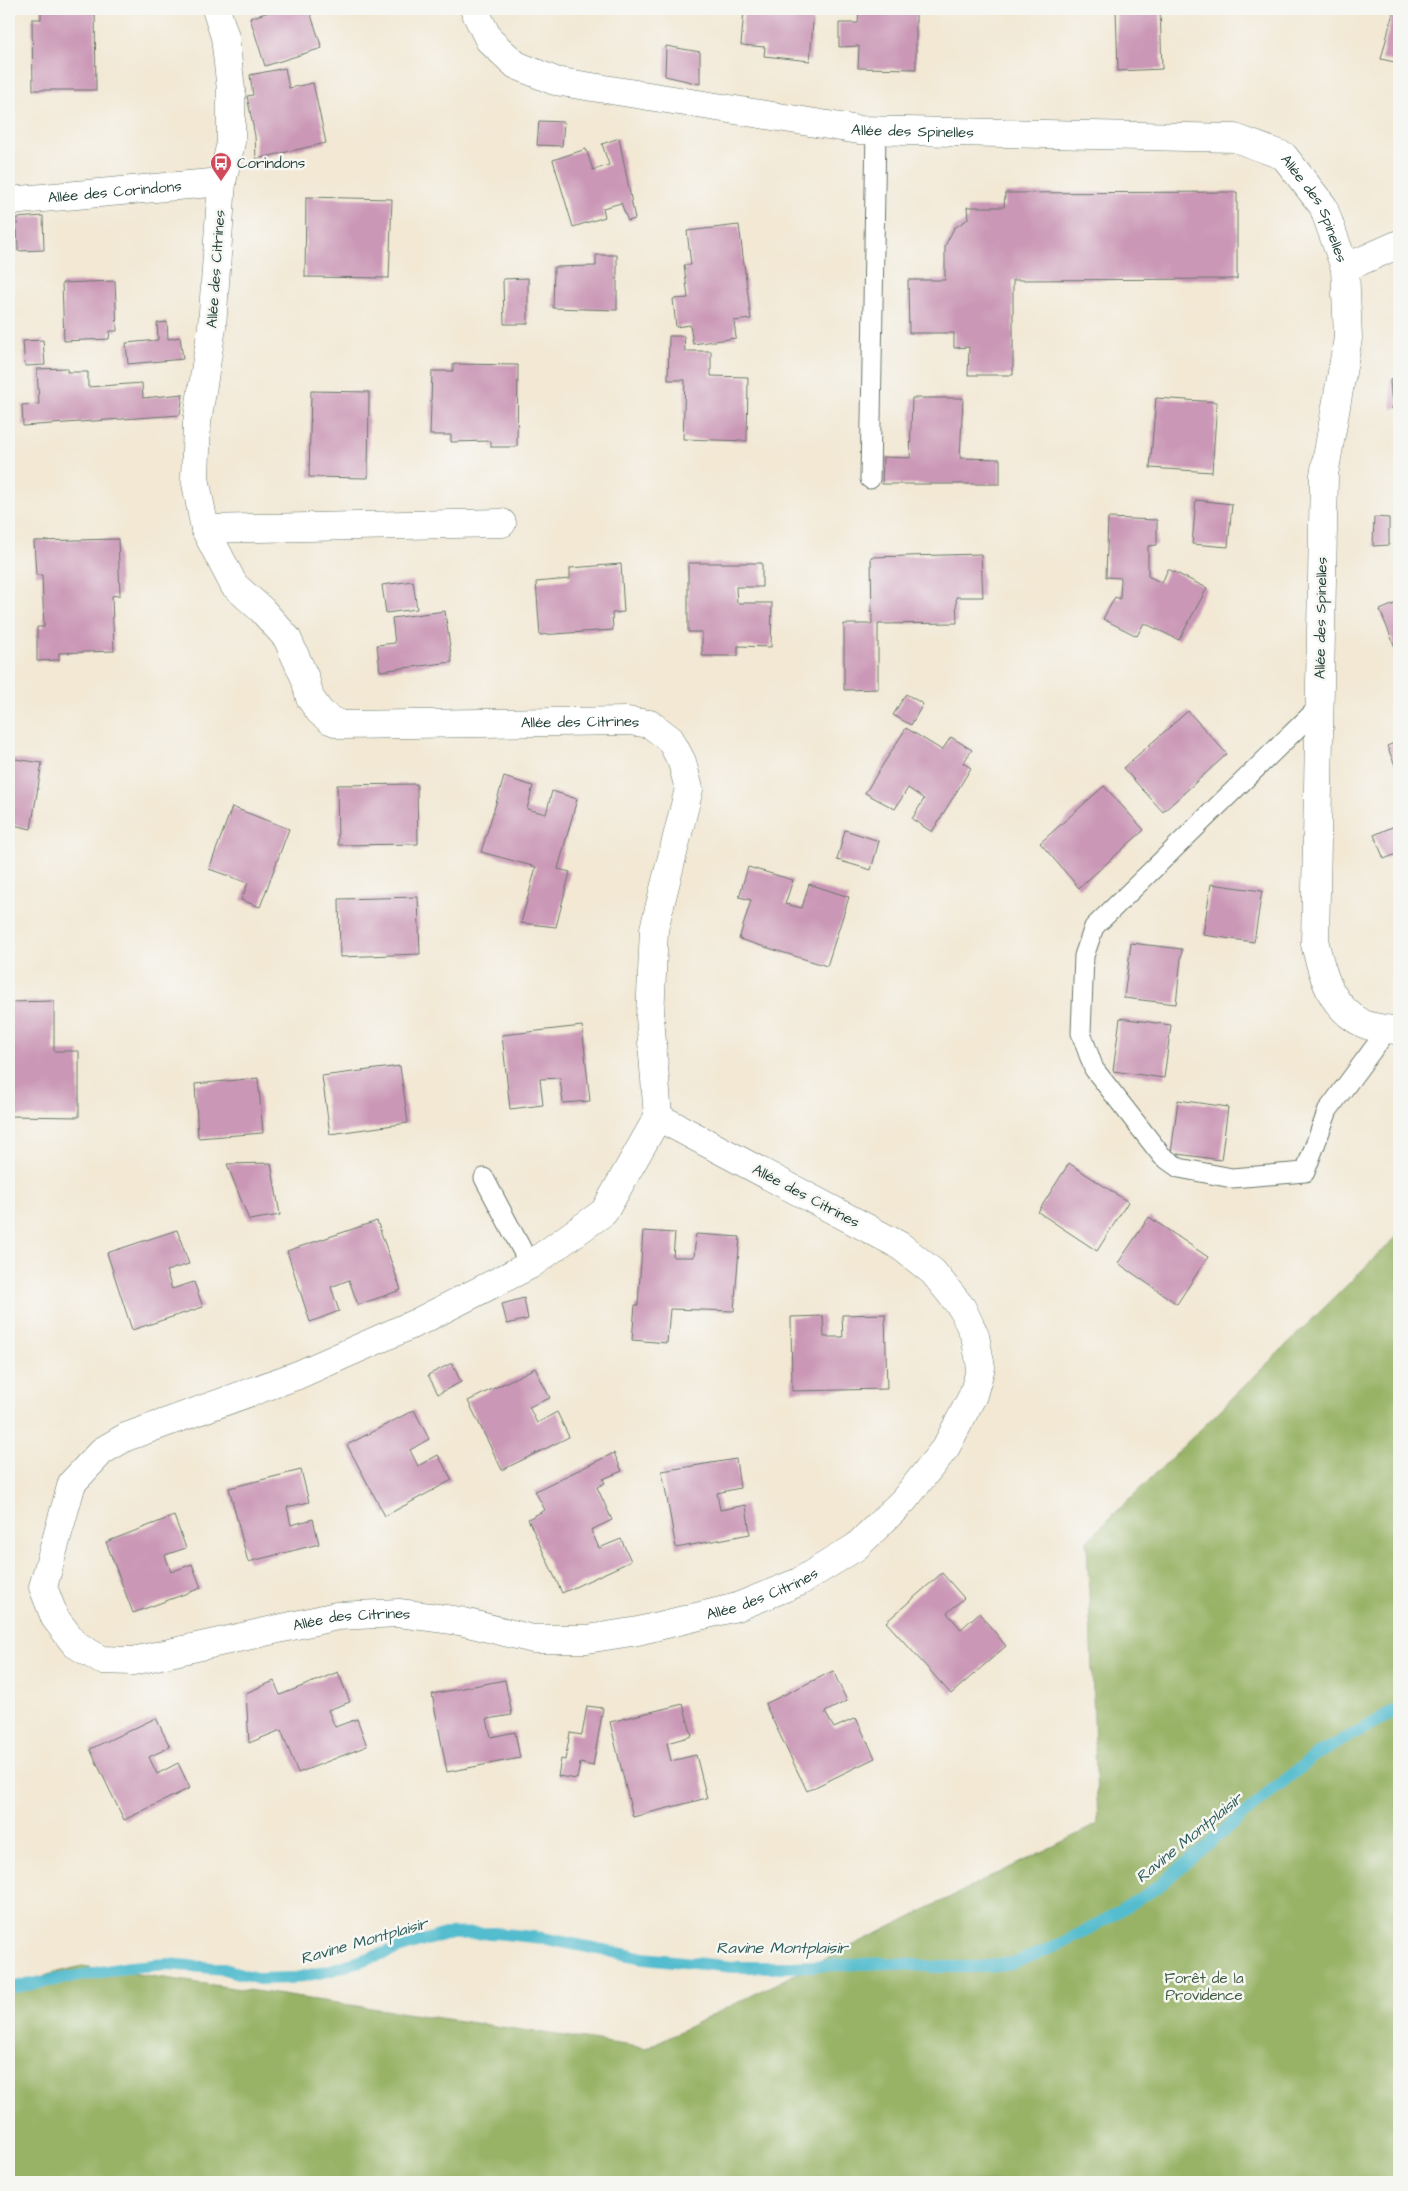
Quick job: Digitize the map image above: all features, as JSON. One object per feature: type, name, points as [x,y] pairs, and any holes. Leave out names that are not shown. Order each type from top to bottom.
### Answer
[{"type":"street","name":"Allée des Citrines","points":[[216,9],[225,37],[231,90],[231,142],[222,182],[212,327],[197,423],[195,478],[206,529],[234,585],[262,610],[288,638],[305,678],[310,698],[320,712],[330,720],[344,725],[628,721],[650,724],[670,739],[682,762],[689,789],[654,929],[650,1016],[658,1117],[604,1212],[530,1265],[418,1322],[298,1375],[126,1437],[102,1451],[72,1483],[43,1587],[55,1618],[75,1644],[101,1660],[134,1661],[337,1616],[399,1613],[460,1621],[533,1639],[587,1639],[638,1631],[738,1607],[799,1582],[856,1547],[904,1500],[946,1447],[973,1395],[981,1367],[975,1336],[962,1308],[933,1272],[899,1245],[658,1117]]},
{"type":"street","name":"Allée des Spinelles","points":[[474,9],[489,40],[516,65],[555,81],[859,130],[1235,138],[1284,156],[1323,206],[1345,268],[1348,338],[1324,475],[1315,944],[1323,980],[1343,1010],[1365,1025],[1394,1029]]},
{"type":"street","name":"Allée des Corindons","points":[[9,201],[222,182]]},
{"type":"street","points":[[1345,268],[1399,244]]},
{"type":"street","points":[[206,529],[502,523]]},
{"type":"lane","points":[[870,479],[876,130]]},
{"type":"lane","points":[[1320,706],[1094,927],[1084,956],[1081,1033],[1094,1069],[1162,1156],[1180,1168],[1232,1178],[1305,1172],[1328,1110],[1394,1029]]},
{"type":"lane","points":[[484,1178],[530,1265]]},
{"type":"green space","name":"Forêt de la Providence","points":[[1399,1234],[1399,2182],[9,2182],[9,1985],[82,1966],[646,2048],[1098,1824],[1087,1541]]},
{"type":"building","points":[[41,9],[95,9],[96,90],[33,90],[32,19],[41,19]]},
{"type":"building","points":[[278,9],[309,9],[322,48],[265,66],[250,18]]},
{"type":"building","points":[[767,9],[814,9],[810,61],[764,56],[765,47],[741,45],[744,11],[767,13]]},
{"type":"building","points":[[859,9],[916,9],[916,69],[858,68],[859,46],[839,47],[839,23],[858,23]]},
{"type":"building","points":[[1116,9],[1160,9],[1162,69],[1118,71]]},
{"type":"building","points":[[1394,9],[1399,9],[1399,63],[1381,59]]},
{"type":"building","points":[[666,46],[700,52],[700,84],[665,76]]},
{"type":"building","points":[[285,68],[289,88],[313,83],[326,143],[256,159],[255,136],[247,96],[253,95],[250,75]]},
{"type":"building","points":[[539,121],[564,122],[562,146],[537,145]]},
{"type":"building","points":[[619,138],[635,219],[628,221],[621,203],[603,208],[605,217],[573,227],[553,160],[586,149],[593,170],[609,165],[602,144]]},
{"type":"building","points":[[1237,192],[1237,279],[1013,280],[1013,375],[968,375],[969,347],[954,348],[954,333],[909,333],[908,280],[945,280],[945,246],[954,228],[968,219],[967,207],[1004,207],[1005,193]]},
{"type":"building","points":[[306,197],[392,199],[389,278],[305,277]]},
{"type":"building","points":[[43,216],[44,250],[18,251],[17,218]]},
{"type":"building","points":[[739,225],[751,319],[734,321],[736,338],[693,344],[690,325],[676,327],[673,299],[688,298],[684,265],[691,265],[687,231]]},
{"type":"building","points":[[596,255],[617,255],[617,310],[553,308],[554,267],[596,266]]},
{"type":"building","points":[[528,278],[528,324],[504,324],[503,279]]},
{"type":"building","points":[[115,281],[117,331],[110,331],[109,339],[64,341],[62,283]]},
{"type":"building","points":[[167,322],[168,339],[180,337],[183,359],[128,364],[126,343],[158,340],[157,323]]},
{"type":"building","points":[[669,336],[684,336],[685,351],[711,351],[711,376],[748,377],[747,441],[683,439],[685,380],[668,380]]},
{"type":"building","points":[[43,340],[45,365],[25,366],[23,341]]},
{"type":"building","points":[[453,364],[518,365],[517,447],[491,447],[491,441],[451,442],[451,435],[430,435],[432,371],[453,371]]},
{"type":"building","points":[[67,368],[67,372],[88,372],[88,387],[142,383],[143,398],[183,394],[180,415],[23,426],[22,405],[39,404],[37,369]]},
{"type":"building","points":[[1399,377],[1399,407],[1392,409],[1390,380]]},
{"type":"building","points":[[311,391],[369,392],[368,478],[309,477]]},
{"type":"building","points":[[912,398],[963,398],[960,458],[1000,459],[1000,484],[882,484],[883,457],[910,458]]},
{"type":"building","points":[[1156,398],[1217,402],[1212,472],[1150,468]]},
{"type":"building","points":[[1196,500],[1232,504],[1228,547],[1192,544]]},
{"type":"building","points":[[1374,517],[1389,518],[1389,545],[1373,546]]},
{"type":"building","points":[[1108,518],[1157,520],[1157,545],[1148,546],[1148,576],[1162,583],[1168,569],[1207,588],[1179,640],[1144,623],[1137,636],[1103,619],[1115,597],[1120,599],[1121,578],[1106,577]]},
{"type":"building","points":[[118,539],[120,595],[112,596],[114,651],[59,653],[59,660],[37,661],[37,627],[44,627],[42,575],[36,575],[34,541]]},
{"type":"building","points":[[981,554],[983,597],[956,597],[957,623],[878,624],[878,689],[844,690],[844,624],[872,624],[871,557]]},
{"type":"building","points":[[688,563],[762,563],[762,587],[736,587],[737,603],[772,603],[771,647],[738,646],[738,656],[702,656],[702,632],[688,632]]},
{"type":"building","points":[[621,564],[624,612],[612,613],[613,630],[540,635],[536,582],[570,579],[570,568]]},
{"type":"building","points":[[413,581],[417,609],[386,613],[382,585]]},
{"type":"building","points":[[1399,602],[1399,657],[1380,610]]},
{"type":"building","points":[[445,611],[452,662],[380,671],[377,645],[395,643],[392,618]]},
{"type":"building","points":[[906,694],[923,704],[911,725],[893,715]]},
{"type":"building","points":[[1188,711],[1227,754],[1163,812],[1123,768]]},
{"type":"building","points":[[906,728],[942,750],[951,737],[972,750],[963,763],[971,768],[932,832],[912,819],[924,799],[908,788],[895,809],[865,793]]},
{"type":"building","points":[[1399,741],[1399,769],[1397,770],[1387,746]]},
{"type":"building","points":[[9,758],[42,763],[31,829],[9,824]]},
{"type":"building","points":[[504,777],[533,786],[527,809],[546,814],[552,791],[577,799],[558,869],[570,872],[556,927],[521,923],[536,867],[481,852]]},
{"type":"building","points":[[417,784],[418,844],[338,845],[337,785]]},
{"type":"building","points":[[1104,786],[1144,830],[1079,888],[1040,843]]},
{"type":"building","points":[[232,807],[289,829],[260,907],[241,900],[248,883],[209,869]]},
{"type":"building","points":[[1399,824],[1399,853],[1384,859],[1374,835]]},
{"type":"building","points":[[845,830],[879,841],[871,870],[837,860]]},
{"type":"building","points":[[748,867],[793,880],[785,904],[802,908],[809,884],[849,897],[827,966],[739,939],[751,900],[739,897]]},
{"type":"building","points":[[1211,884],[1262,891],[1254,942],[1203,935]]},
{"type":"building","points":[[418,897],[420,954],[340,957],[339,899]]},
{"type":"building","points":[[1131,943],[1182,949],[1176,1004],[1124,998]]},
{"type":"building","points":[[54,1001],[54,1051],[79,1051],[79,1117],[9,1116],[9,1002]]},
{"type":"building","points":[[1120,1018],[1171,1025],[1164,1078],[1113,1071]]},
{"type":"building","points":[[582,1026],[590,1101],[563,1103],[560,1078],[540,1079],[543,1105],[510,1109],[502,1035]]},
{"type":"building","points":[[400,1066],[408,1123],[330,1134],[322,1076]]},
{"type":"building","points":[[258,1078],[263,1133],[198,1138],[195,1084]]},
{"type":"building","points":[[1178,1100],[1228,1107],[1221,1160],[1171,1153]]},
{"type":"building","points":[[271,1163],[280,1215],[249,1220],[227,1164]]},
{"type":"building","points":[[1069,1163],[1128,1202],[1097,1251],[1038,1212]]},
{"type":"building","points":[[1149,1217],[1208,1257],[1177,1304],[1118,1263]]},
{"type":"building","points":[[377,1221],[401,1290],[358,1305],[349,1280],[331,1287],[339,1311],[310,1322],[287,1251]]},
{"type":"building","points":[[177,1230],[189,1264],[166,1271],[172,1289],[194,1282],[203,1307],[132,1330],[107,1253]]},
{"type":"building","points":[[643,1231],[675,1233],[673,1257],[694,1257],[696,1234],[740,1237],[734,1311],[670,1309],[667,1343],[632,1340],[635,1305],[638,1305]]},
{"type":"building","points":[[524,1298],[528,1319],[507,1324],[502,1304]]},
{"type":"building","points":[[885,1314],[887,1389],[792,1391],[791,1317],[823,1316],[824,1337],[843,1337],[842,1315]]},
{"type":"building","points":[[452,1363],[461,1382],[438,1394],[428,1375]]},
{"type":"building","points":[[535,1368],[550,1398],[529,1407],[537,1423],[557,1412],[569,1437],[502,1470],[468,1401]]},
{"type":"building","points":[[414,1410],[429,1439],[410,1450],[418,1466],[438,1455],[452,1480],[385,1516],[347,1445]]},
{"type":"building","points":[[614,1453],[622,1471],[603,1479],[605,1483],[597,1487],[612,1520],[591,1530],[599,1548],[621,1539],[631,1561],[562,1593],[528,1519],[545,1510],[535,1491]]},
{"type":"building","points":[[736,1459],[740,1488],[717,1493],[720,1510],[746,1505],[750,1534],[676,1548],[662,1471]]},
{"type":"building","points":[[301,1470],[309,1502],[287,1507],[291,1525],[313,1519],[319,1544],[248,1562],[229,1488]]},
{"type":"building","points":[[174,1516],[186,1548],[165,1555],[171,1572],[192,1564],[201,1588],[133,1613],[106,1542]]},
{"type":"building","points":[[942,1573],[964,1598],[947,1613],[961,1629],[979,1613],[1006,1646],[951,1694],[886,1622]]},
{"type":"building","points":[[833,1671],[847,1701],[825,1712],[834,1728],[856,1718],[875,1758],[807,1791],[765,1704]]},
{"type":"building","points":[[338,1672],[350,1702],[328,1710],[335,1727],[357,1719],[367,1746],[298,1773],[281,1730],[249,1743],[246,1693],[274,1681],[280,1695]]},
{"type":"building","points":[[505,1680],[512,1715],[487,1719],[491,1737],[515,1732],[520,1758],[447,1772],[432,1694]]},
{"type":"building","points":[[683,1704],[692,1736],[667,1743],[671,1761],[696,1755],[707,1798],[633,1817],[610,1722]]},
{"type":"building","points":[[587,1706],[603,1708],[593,1766],[580,1763],[577,1779],[558,1776],[561,1759],[565,1760],[570,1733],[582,1735]]},
{"type":"building","points":[[156,1718],[170,1747],[149,1757],[157,1774],[178,1763],[190,1788],[124,1820],[90,1749]]},
{"type":"waterway","name":"Ravine Montplaisir","points":[[9,1988],[130,1967],[167,1964],[224,1969],[259,1979],[295,1978],[328,1971],[445,1934],[495,1933],[542,1938],[644,1958],[733,1967],[791,1967],[887,1963],[938,1967],[977,1967],[1014,1963],[1054,1947],[1098,1924],[1155,1889],[1314,1756],[1399,1709]]},
{"type":"place","name":"Corindons","points":[[221,182]]}]
